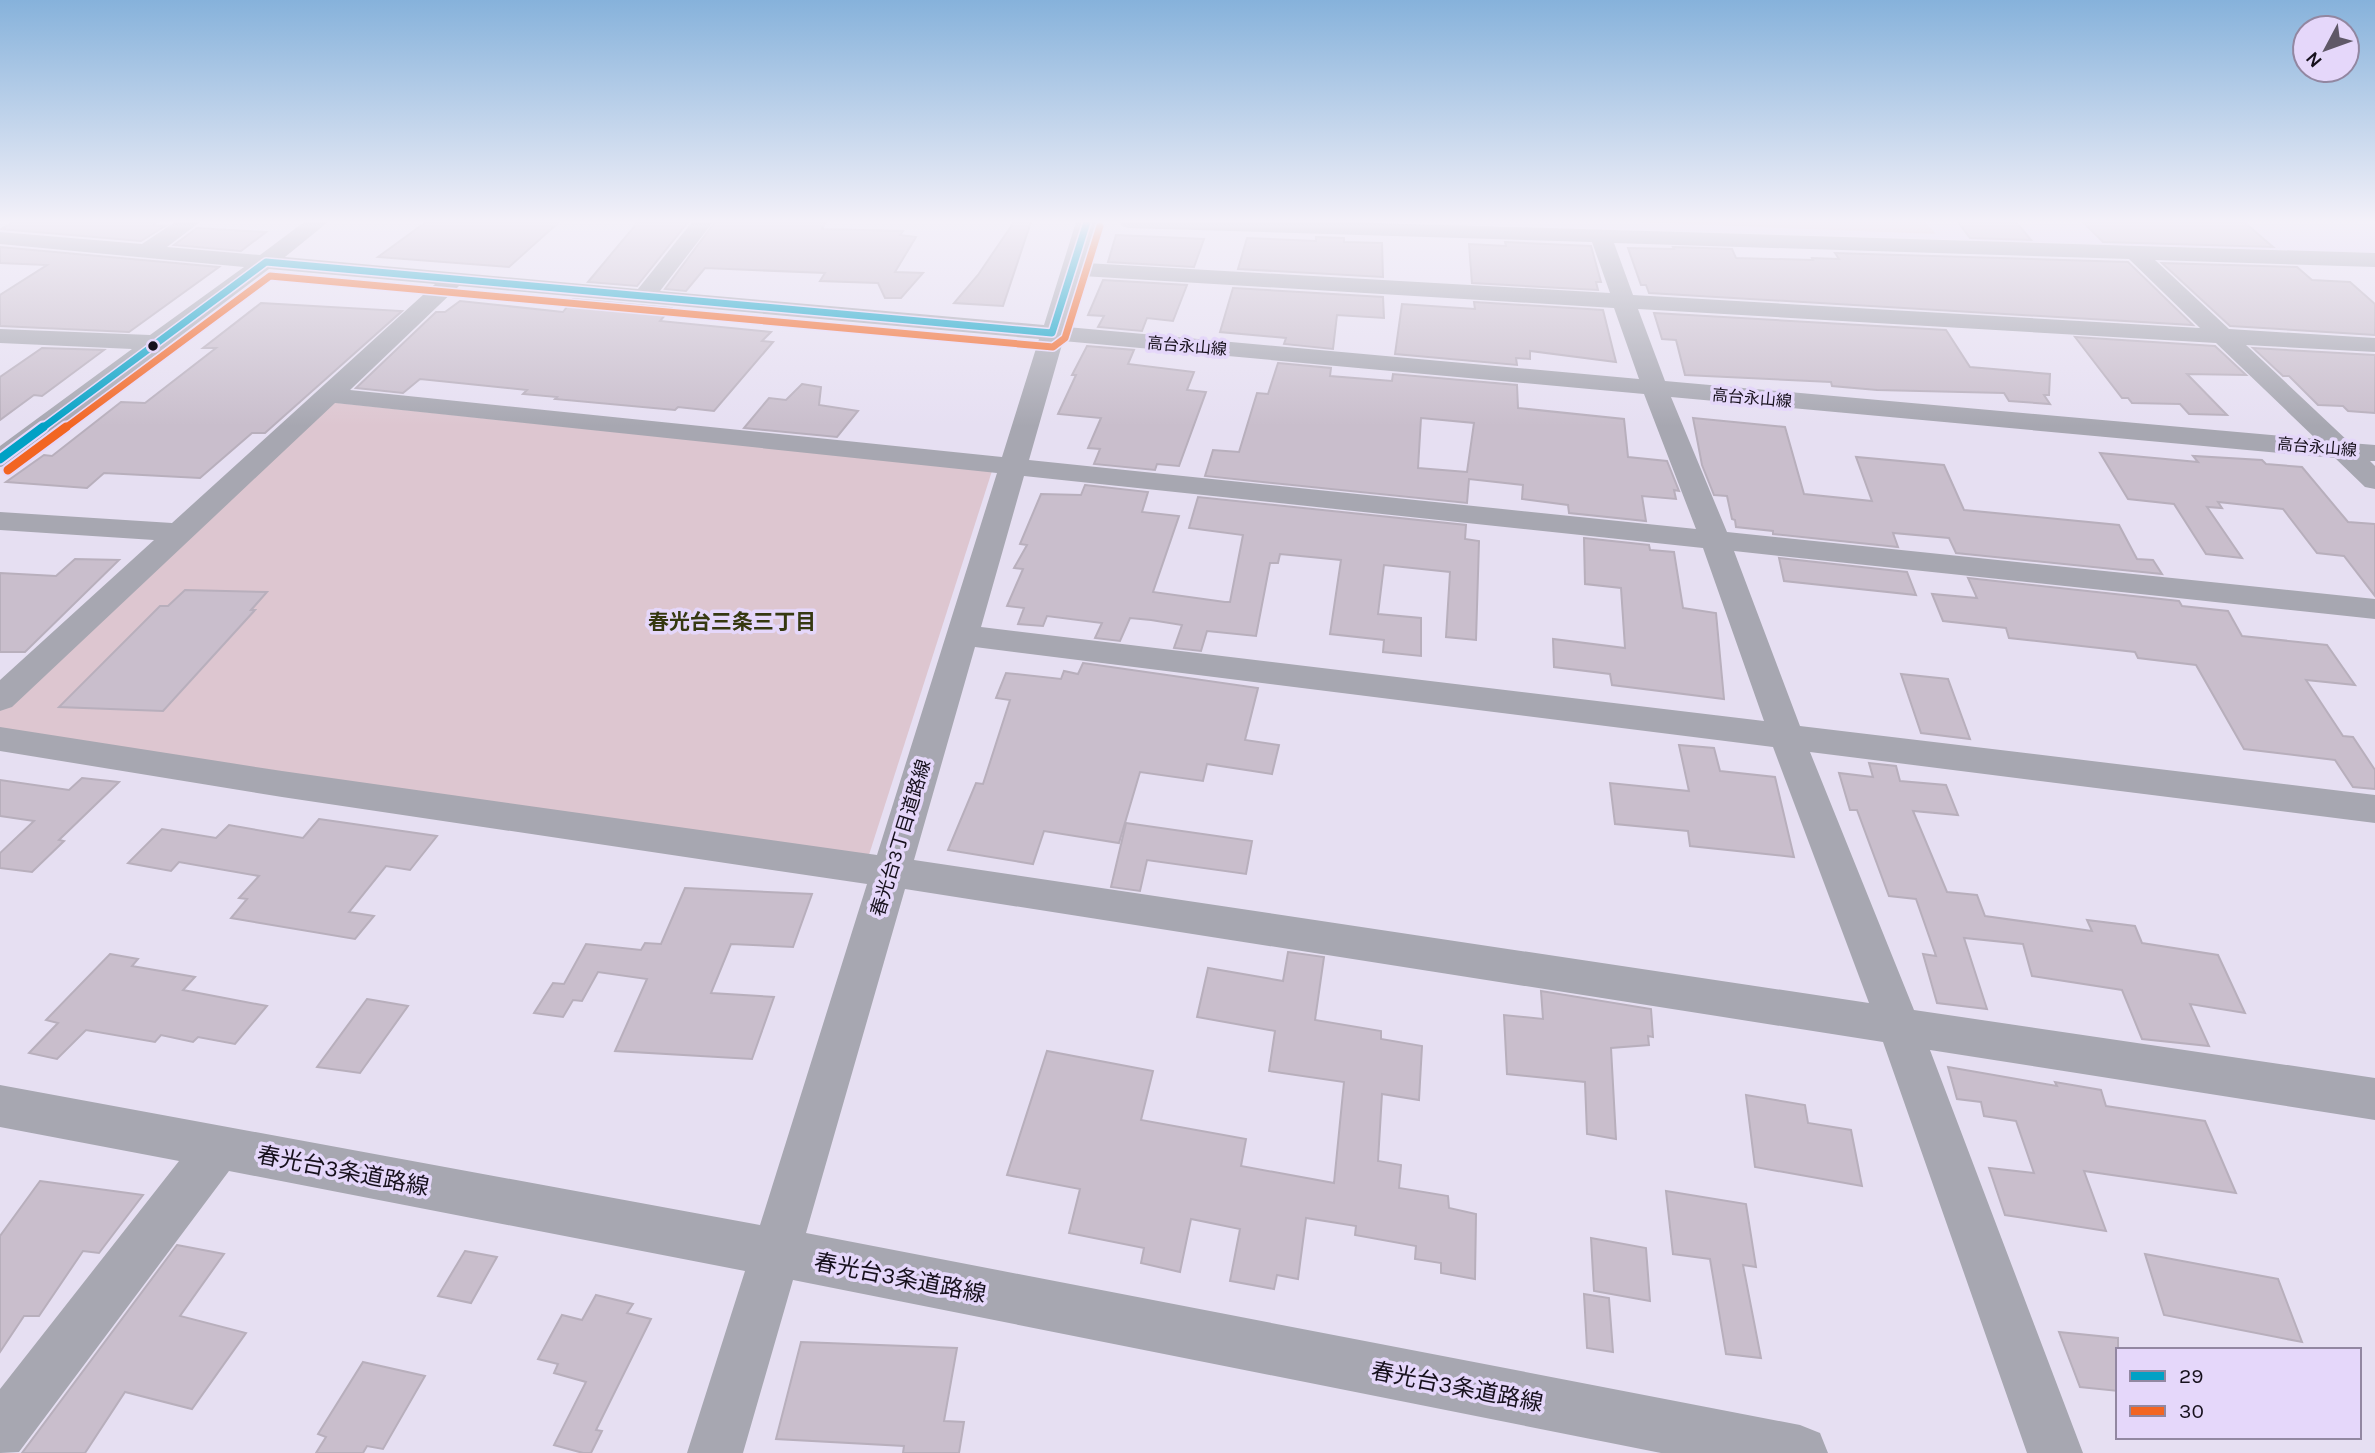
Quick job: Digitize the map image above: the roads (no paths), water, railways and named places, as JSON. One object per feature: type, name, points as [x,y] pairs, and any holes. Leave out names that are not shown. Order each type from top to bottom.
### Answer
[{"type":"street","points":[[0,459],[229,290]]},
{"type":"street","points":[[0,699],[442,290]]},
{"type":"street","name":"高台永山線","points":[[583,290],[2375,453]]},
{"type":"street","points":[[645,295],[649,290]]},
{"type":"street","name":"春光台3丁目道路線","points":[[715,1453],[1065,290]]},
{"type":"street","points":[[1410,290],[2375,345]]},
{"type":"street","points":[[1620,290],[1786,735],[1899,1026],[2055,1453]]},
{"type":"street","points":[[2174,290],[2375,481]]},
{"type":"street","points":[[6,340],[157,343]]},
{"type":"street","points":[[328,395],[2375,609]]},
{"type":"street","points":[[0,521],[182,533]]},
{"type":"street","points":[[962,635],[2375,809]]},
{"type":"street","points":[[0,739],[282,784],[892,872],[2375,1099]]},
{"type":"street","name":"春光台3条道路線","points":[[0,1106],[775,1252],[1800,1453]]},
{"type":"street","points":[[0,1433],[219,1147]]},
{"type":"district","name":"春光台三条三丁目","points":[[732,622]]}]
